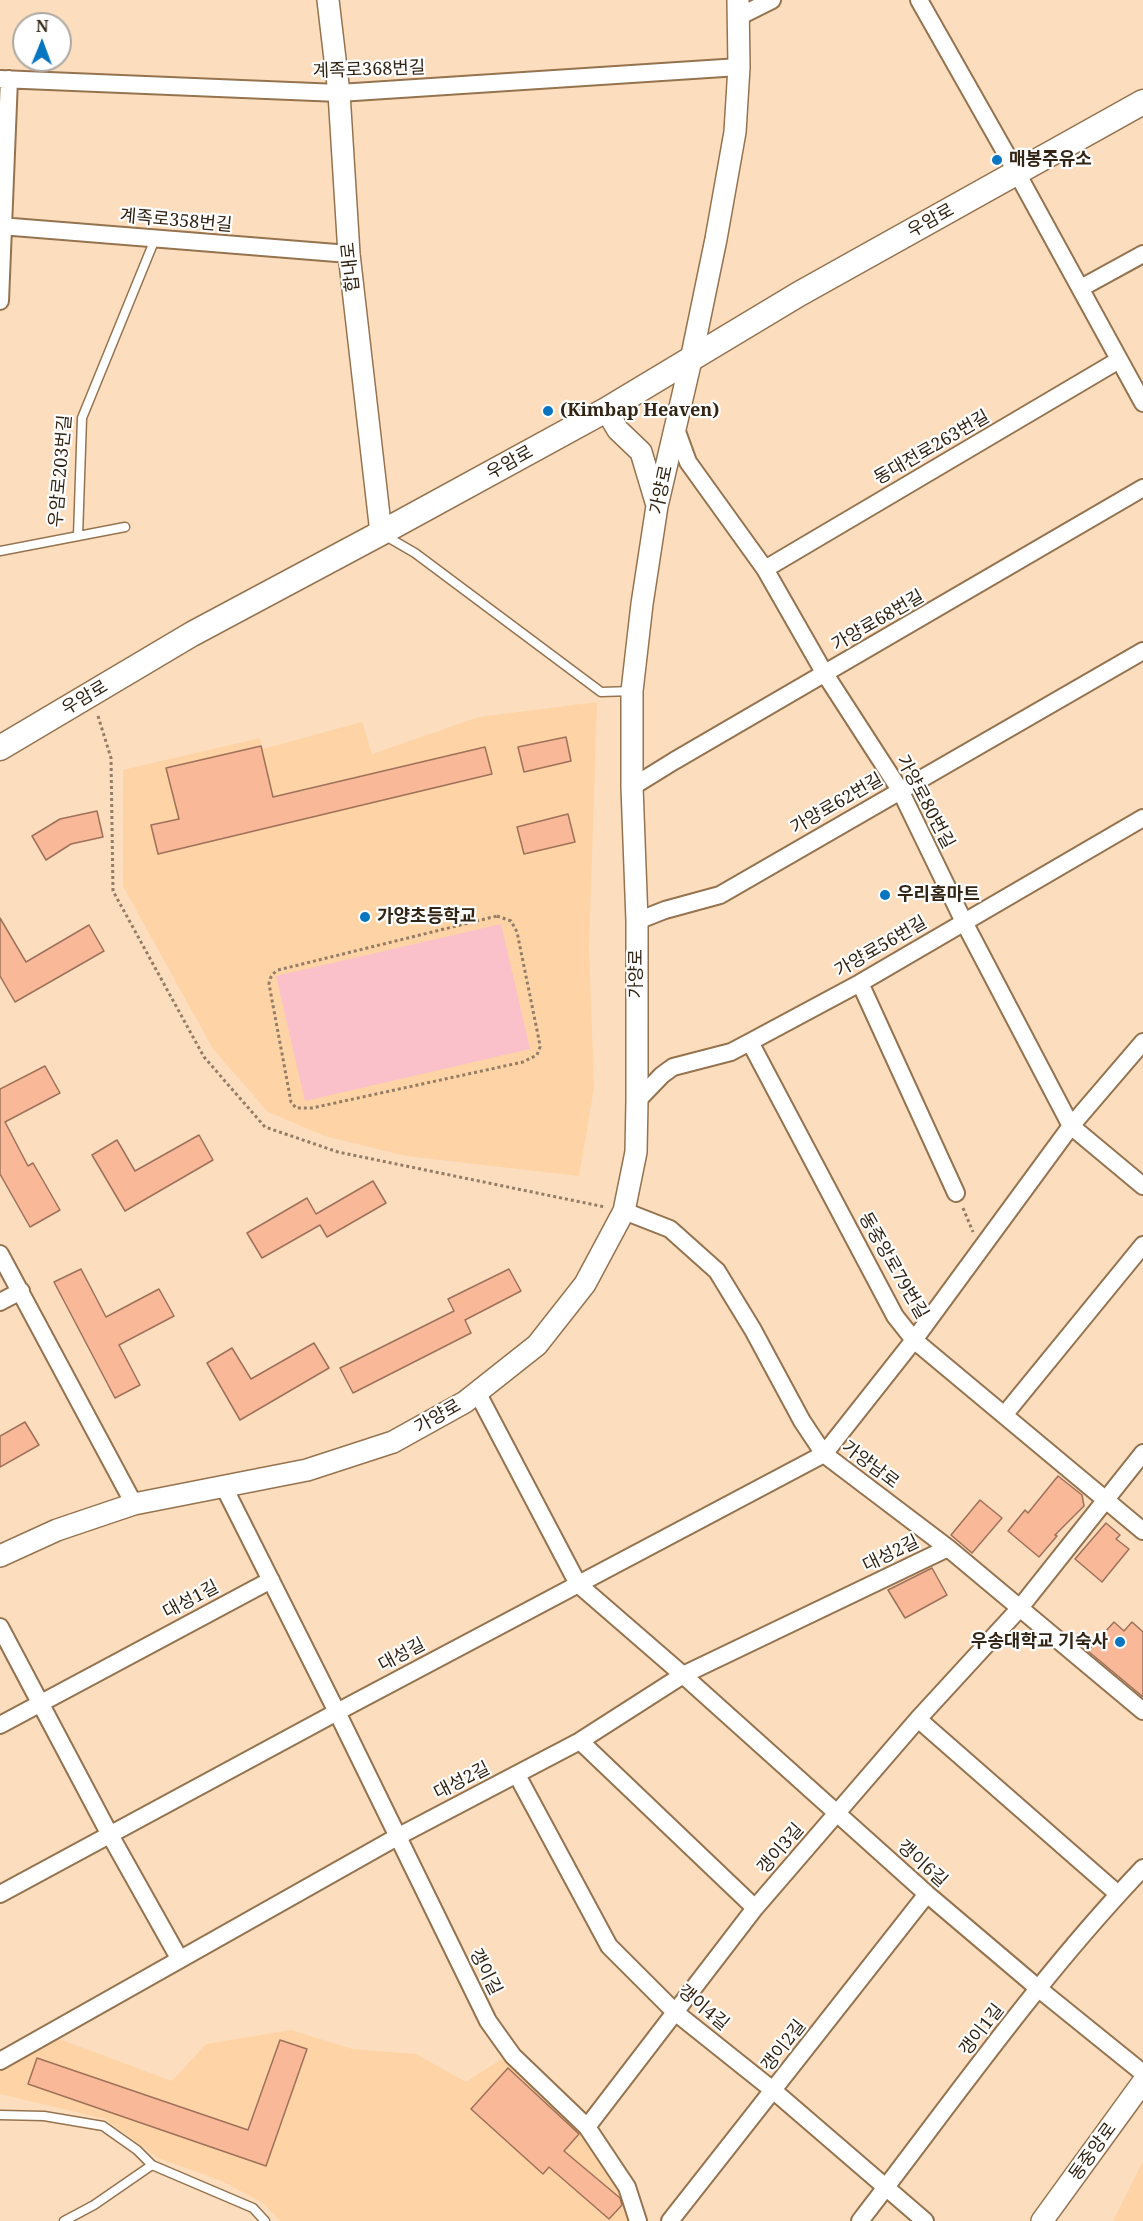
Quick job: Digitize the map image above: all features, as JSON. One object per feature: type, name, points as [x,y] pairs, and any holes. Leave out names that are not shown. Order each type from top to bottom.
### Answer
[{"type":"main road","name":"우암로","points":[[0,748],[192,634],[381,534],[606,410],[799,294],[1143,102]]},
{"type":"street","name":"합내로","points":[[328,0],[339,93],[349,254],[381,534]]},
{"type":"street","points":[[739,8],[772,0]]},
{"type":"street","points":[[919,0],[1142,399]]},
{"type":"street","name":"가양로","points":[[0,1556],[57,1530],[134,1504],[307,1470],[393,1442],[465,1402],[537,1345],[585,1284],[624,1211],[636,1152],[638,1101],[632,691],[657,506],[691,360],[735,132],[739,67],[739,8]]},
{"type":"street","name":"계족로368번길","points":[[5,79],[339,93],[739,67]]},
{"type":"street","points":[[0,301],[5,79]]},
{"type":"street","name":"계족로358번길","points":[[2,226],[349,254]]},
{"type":"street","points":[[1081,288],[1143,254]]},
{"type":"street","name":"동대전로263번길","points":[[765,569],[1119,360]]},
{"type":"street","points":[[606,410],[618,430],[641,452],[657,506]]},
{"type":"street","name":"가양로80번길","points":[[675,429],[688,462],[765,569],[825,674],[900,790],[964,922],[1071,1126],[1143,1186]]},
{"type":"street","name":"가양로68번길","points":[[632,788],[674,761],[1143,488]]},
{"type":"street","name":"가양로62번길","points":[[637,921],[664,910],[720,895],[1143,651]]},
{"type":"street","name":"가양로56번길","points":[[638,1101],[662,1075],[673,1067],[730,1052],[750,1042],[860,983],[1143,818]]},
{"type":"street","points":[[860,983],[956,1193]]},
{"type":"street","name":"동중앙로79번길","points":[[750,1042],[895,1317],[914,1340],[1143,1531]]},
{"type":"street","points":[[824,1454],[914,1340],[1071,1126],[1143,1042]]},
{"type":"street","name":"가양남로","points":[[624,1211],[670,1229],[717,1271],[753,1330],[802,1422],[824,1454],[948,1548],[1143,1711]]},
{"type":"street","points":[[1005,1414],[1143,1245]]},
{"type":"street","points":[[0,1254],[134,1504]]},
{"type":"street","points":[[0,1302],[21,1291]]},
{"type":"street","points":[[477,1392],[578,1584]]},
{"type":"street","name":"대성길","points":[[0,1894],[337,1712],[824,1454]]},
{"type":"street","name":"갱이3길","points":[[587,2127],[755,1908],[918,1719],[1019,1609],[1143,1454]]},
{"type":"street","points":[[224,1487],[337,1712]]},
{"type":"street","name":"대성2길","points":[[0,2061],[397,1837],[580,1741],[683,1675],[948,1548]]},
{"type":"street","name":"대성1길","points":[[0,1725],[39,1702],[270,1580]]},
{"type":"street","name":"갱이6길","points":[[578,1584],[927,1894],[1143,2073]]},
{"type":"street","points":[[0,1628],[110,1835],[179,1958]]},
{"type":"street","name":"갱이길","points":[[337,1712],[488,2021],[513,2056],[587,2127],[627,2187],[638,2221]]},
{"type":"street","points":[[918,1719],[1118,1894]]},
{"type":"street","points":[[580,1741],[755,1908]]},
{"type":"street","name":"갱이4길","points":[[517,1775],[609,1946],[675,2012],[774,2091],[925,2221]]},
{"type":"street","name":"갱이1길","points":[[860,2221],[1039,1989],[1118,1894],[1143,1868]]},
{"type":"street","name":"갱이2길","points":[[670,2221],[927,1894]]},
{"type":"street","name":"동중앙로","points":[[1042,2221],[1143,2082]]},
{"type":"lane","name":"우암로203번길","points":[[0,551],[78,536],[82,418],[155,239]]},
{"type":"lane","points":[[78,536],[125,527]]},
{"type":"lane","points":[[381,534],[415,553],[601,692],[632,691]]},
{"type":"lane","points":[[0,2115],[44,2116],[103,2126],[137,2150],[152,2164],[253,2208],[265,2221]]},
{"type":"lane","points":[[66,2220],[94,2205],[152,2164]]},
{"type":"path","points":[[98,716],[111,758],[113,891],[204,1057],[265,1127],[338,1152],[624,1211]]},
{"type":"path","points":[[497,916],[511,921],[517,932],[539,1040],[540,1047],[537,1055],[523,1062],[312,1108],[296,1108],[291,1102],[269,984],[270,978],[278,970],[497,916]]},
{"type":"path","points":[[956,1193],[980,1248]]},
{"type":"shaded area","name":"가양초등학교","points":[[597,702],[589,948],[594,1088],[579,1176],[406,1156],[325,1136],[268,1112],[213,1049],[123,886],[123,770],[260,738],[263,749],[362,722],[372,754],[479,717]]},
{"type":"shaded area","points":[[501,924],[530,1049],[305,1101],[276,976]]},
{"type":"shaded area","points":[[291,2030],[352,2049],[416,2054],[466,2082],[508,2055],[580,2133],[624,2192],[631,2221],[280,2221],[263,2203],[222,2181],[158,2158],[105,2119],[0,2094],[0,2071],[56,2038],[172,2081],[206,2044]]},
{"type":"shaded area","points":[[1143,2162],[1143,2221],[1113,2221],[1141,2165]]},
{"type":"building","points":[[566,737],[571,761],[524,772],[518,747]]},
{"type":"building","points":[[261,746],[273,797],[485,747],[492,774],[158,854],[151,825],[179,819],[166,768]]},
{"type":"building","points":[[97,811],[103,837],[71,844],[46,860],[32,836],[60,819]]},
{"type":"building","points":[[568,814],[575,842],[524,854],[517,827]]},
{"type":"building","points":[[0,918],[26,962],[89,925],[104,951],[15,1002],[0,976]]},
{"type":"building","points":[[45,1066],[60,1093],[5,1122],[28,1166],[33,1163],[60,1210],[30,1227],[0,1174],[0,1089]]},
{"type":"building","points":[[199,1135],[213,1160],[125,1211],[92,1155],[117,1140],[135,1171]]},
{"type":"building","points":[[373,1181],[386,1203],[327,1237],[320,1225],[262,1258],[247,1233],[307,1198],[316,1214]]},
{"type":"building","points":[[81,1269],[106,1317],[159,1289],[174,1316],[119,1345],[140,1385],[115,1398],[54,1282]]},
{"type":"building","points":[[509,1269],[521,1291],[465,1320],[471,1333],[353,1393],[340,1368],[454,1311],[448,1299]]},
{"type":"building","points":[[314,1343],[329,1368],[240,1420],[207,1363],[232,1348],[251,1379]]},
{"type":"building","points":[[25,1422],[39,1445],[0,1467],[0,1436]]},
{"type":"building","points":[[1058,1476],[1082,1495],[1084,1506],[1055,1535],[1057,1536],[1039,1557],[1008,1531],[1025,1510],[1028,1513]]},
{"type":"building","points":[[980,1500],[1002,1518],[972,1553],[951,1535]]},
{"type":"building","points":[[1106,1523],[1120,1535],[1116,1539],[1129,1549],[1102,1582],[1075,1559]]},
{"type":"building","points":[[932,1568],[947,1595],[905,1618],[888,1590]]},
{"type":"building","name":"우송대학교 기숙사","points":[[1114,1622],[1124,1631],[1132,1622],[1143,1632],[1143,1697],[1088,1651]]},
{"type":"building","points":[[280,2040],[307,2049],[266,2166],[28,2084],[37,2058],[248,2130]]},
{"type":"building","points":[[508,2068],[579,2134],[564,2151],[620,2198],[622,2205],[609,2219],[549,2167],[543,2174],[471,2109]]},
{"type":"place","name":"매봉주유소","points":[[997,160]]},
{"type":"place","name":"(Kimbap Heaven)","points":[[548,411]]},
{"type":"place","name":"우리홈마트","points":[[885,895]]},
{"type":"place","name":"가양초등학교","points":[[365,917]]},
{"type":"place","name":"우송대학교 기숙사","points":[[1120,1642]]}]
